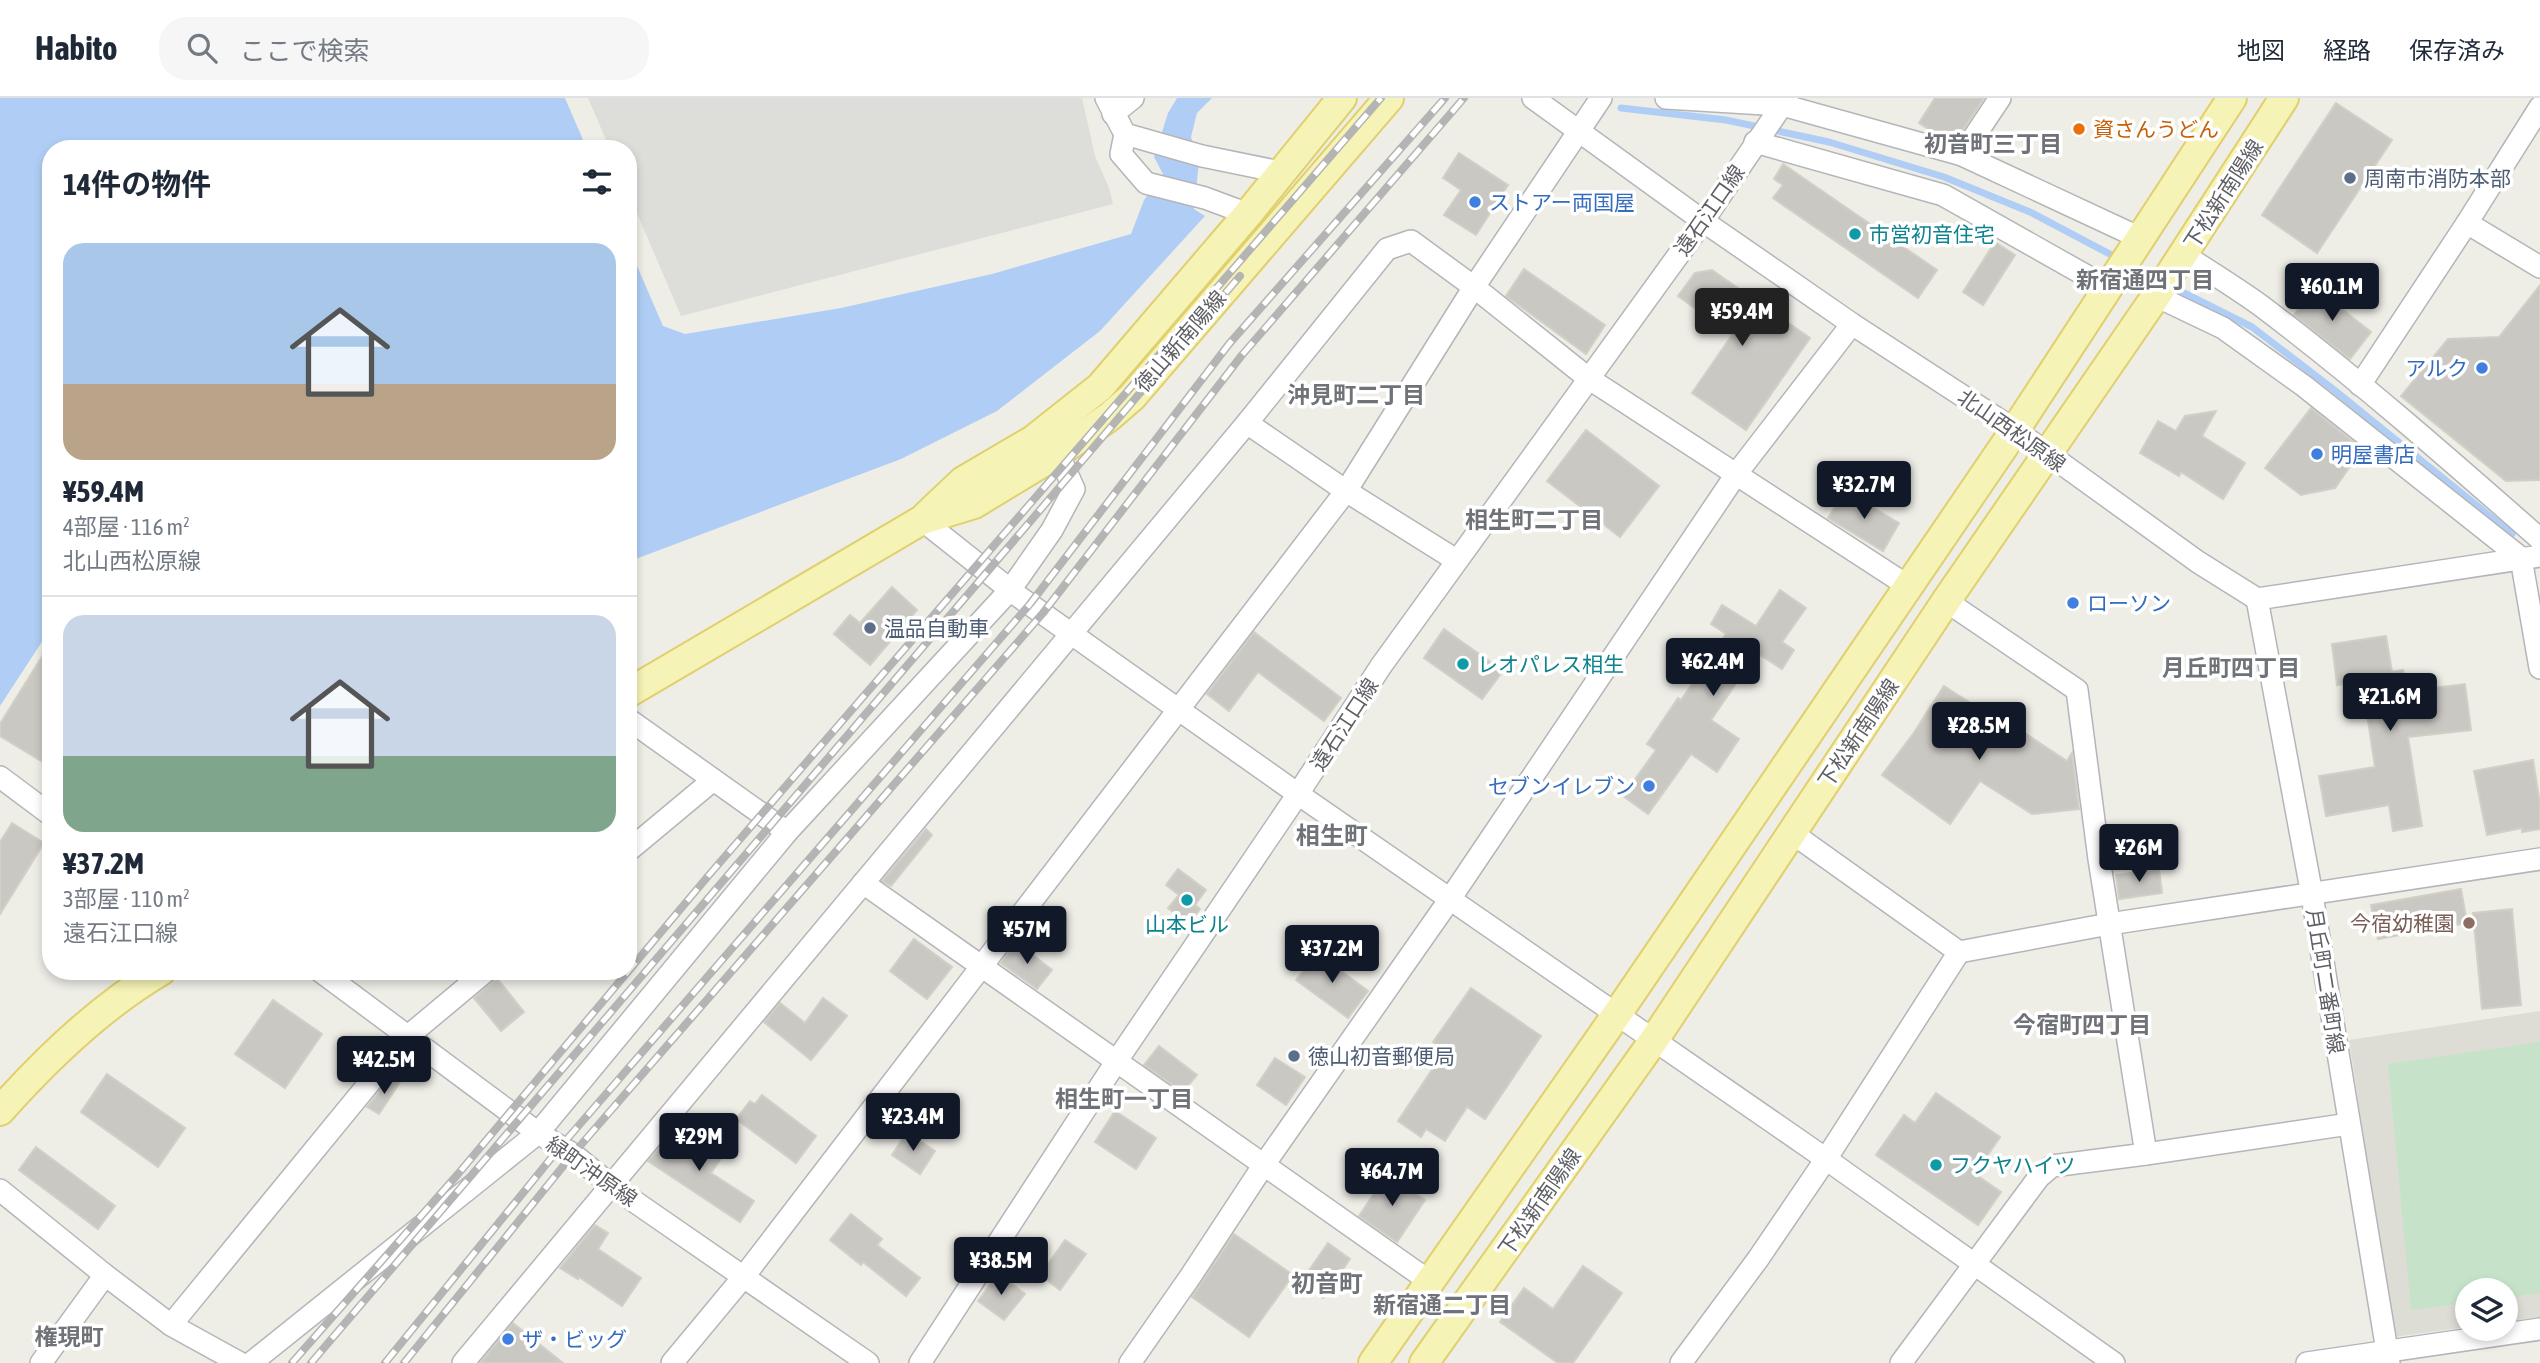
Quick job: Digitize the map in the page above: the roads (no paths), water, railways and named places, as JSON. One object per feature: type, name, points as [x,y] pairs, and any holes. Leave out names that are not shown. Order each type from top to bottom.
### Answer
[{"type":"main road","name":"徳山新南陽線","points":[[637,688],[922,520],[963,481],[1033,440],[1100,387],[1248,214],[1342,98]]},
{"type":"main road","name":"徳山新南陽線","points":[[922,520],[974,504],[1058,453],[1132,397],[1389,98]]},
{"type":"main road","name":"下松新南陽線","points":[[1373,1363],[1617,1014],[2015,430],[2232,98]]},
{"type":"main road","name":"下松新南陽線","points":[[1424,1363],[1654,1040],[1946,601],[2168,278],[2284,98]]},
{"type":"main road","points":[[0,1111],[36,1070],[132,988],[146,980]]},
{"type":"street","points":[[1133,98],[1110,106],[1125,134],[1121,154],[1146,183],[1205,198],[1248,214]]},
{"type":"street","name":"北山西松原線","points":[[1533,98],[1703,221],[1852,324],[2015,430],[2198,562],[2257,599]]},
{"type":"street","points":[[672,1363],[745,1275],[1346,491],[1474,287],[1601,98]]},
{"type":"street","points":[[1666,98],[1781,106],[1962,155],[2137,243]]},
{"type":"street","points":[[1962,155],[2000,98]]},
{"type":"street","name":"遠石江口線","points":[[920,1363],[1116,1062],[1298,794],[1381,666],[1703,221],[1781,106]]},
{"type":"street","points":[[2360,385],[2540,107]]},
{"type":"street","points":[[1125,134],[1202,156],[1280,172]]},
{"type":"street","points":[[1756,141],[1943,195],[2112,281]]},
{"type":"street","points":[[2467,223],[2540,267]]},
{"type":"street","points":[[463,1363],[1247,424],[1387,249],[1411,241],[1474,287],[1588,379],[1908,586]]},
{"type":"street","points":[[2168,278],[2259,304],[2433,445],[2540,539]]},
{"type":"street","points":[[2168,278],[2223,328],[2304,386],[2528,557],[2540,668]]},
{"type":"street","points":[[1130,1363],[1263,1166],[1450,899],[1737,473],[1852,324]]},
{"type":"street","points":[[1247,424],[1346,491],[1456,560]]},
{"type":"street","points":[[251,1363],[538,1133],[787,832],[1010,590],[1052,530],[1074,489],[1058,453]]},
{"type":"street","points":[[922,520],[1010,590],[1298,794],[1826,1159],[2114,1363]]},
{"type":"street","points":[[2257,599],[2528,557]]},
{"type":"street","name":"月丘町二番町線","points":[[2257,599],[2312,895],[2388,1358]]},
{"type":"street","points":[[1946,601],[2077,690],[2109,924],[2146,1154]]},
{"type":"street","points":[[637,726],[787,832]]},
{"type":"street","points":[[0,777],[42,808]]},
{"type":"street","points":[[637,844],[712,781]]},
{"type":"street","points":[[1792,833],[1959,952],[2109,924],[2540,859]]},
{"type":"street","points":[[863,883],[1429,1281]]},
{"type":"street","points":[[1681,1363],[1758,1259],[1826,1159],[1959,952]]},
{"type":"street","name":"緑町沖原線","points":[[332,980],[538,1133],[573,1154],[612,1186],[745,1275],[868,1363]]},
{"type":"street","points":[[172,1325],[407,1037],[475,980]]},
{"type":"street","points":[[1900,1363],[2039,1177],[2052,1166],[2349,1124]]},
{"type":"street","points":[[0,1190],[172,1325],[240,1363]]},
{"type":"street","points":[[41,1363],[106,1275]]},
{"type":"street","points":[[2307,1363],[2388,1358],[2540,1329]]},
{"type":"water","points":[[0,98],[565,98],[583,140],[42,140],[42,642],[0,706]]},
{"type":"water","points":[[1177,98],[1212,98],[1197,113],[1191,137],[1199,162],[1194,209],[1205,216],[1100,331],[997,411],[901,459],[637,558],[637,266],[663,326],[685,334],[841,308],[992,274],[1131,234],[1144,200],[1163,174],[1154,157],[1168,113]]},
{"type":"waterway","points":[[1621,108],[1726,120],[1829,142],[1944,177],[2030,212],[2121,260]]},
{"type":"waterway","points":[[2131,265],[2158,279]]},
{"type":"waterway","points":[[2168,285],[2252,327],[2512,534]]},
{"type":"railway","points":[[637,961],[1381,98]]},
{"type":"railway","points":[[385,1363],[561,1146],[1030,604],[1229,344],[1445,98]]},
{"type":"railway","points":[[404,1363],[573,1154],[1043,613],[1242,355],[1464,98]]},
{"type":"railway","points":[[311,1363],[1240,276]]},
{"type":"railway","points":[[292,1363],[458,1174],[621,980]]},
{"type":"place","name":"資さんうどん","points":[[2079,129]]},
{"type":"place","name":"周南市消防本部","points":[[2350,178]]},
{"type":"place","name":"ストアー両国屋","points":[[1475,202]]},
{"type":"place","name":"市営初音住宅","points":[[1855,234]]},
{"type":"place","name":"アルク","points":[[2482,368]]},
{"type":"place","name":"明屋書店","points":[[2317,454]]},
{"type":"place","name":"ローソン","points":[[2073,603]]},
{"type":"place","name":"温品自動車","points":[[870,628]]},
{"type":"place","name":"レオパレス相生","points":[[1463,664]]},
{"type":"place","name":"セブンイレブン","points":[[1649,786]]},
{"type":"place","name":"山本ビル","points":[[1187,900]]},
{"type":"place","name":"今宿幼稚園","points":[[2469,923]]},
{"type":"place","name":"徳山初音郵便局","points":[[1294,1056]]},
{"type":"place","name":"フクヤハイツ","points":[[1936,1165]]},
{"type":"place","name":"ザ・ビッグ","points":[[508,1339]]},
{"type":"district","name":"初音町三丁目","points":[[1993,144]]},
{"type":"district","name":"新宿通四丁目","points":[[2145,280]]},
{"type":"district","name":"沖見町二丁目","points":[[1356,395]]},
{"type":"district","name":"相生町二丁目","points":[[1534,520]]},
{"type":"district","name":"月丘町四丁目","points":[[2231,668]]},
{"type":"district","name":"相生町","points":[[1332,835]]},
{"type":"district","name":"今宿町四丁目","points":[[2082,1025]]},
{"type":"district","name":"相生町一丁目","points":[[1124,1099]]},
{"type":"district","name":"初音町","points":[[1327,1283]]},
{"type":"district","name":"新宿通二丁目","points":[[1442,1305]]},
{"type":"district","name":"権現町","points":[[69,1337]]}]
